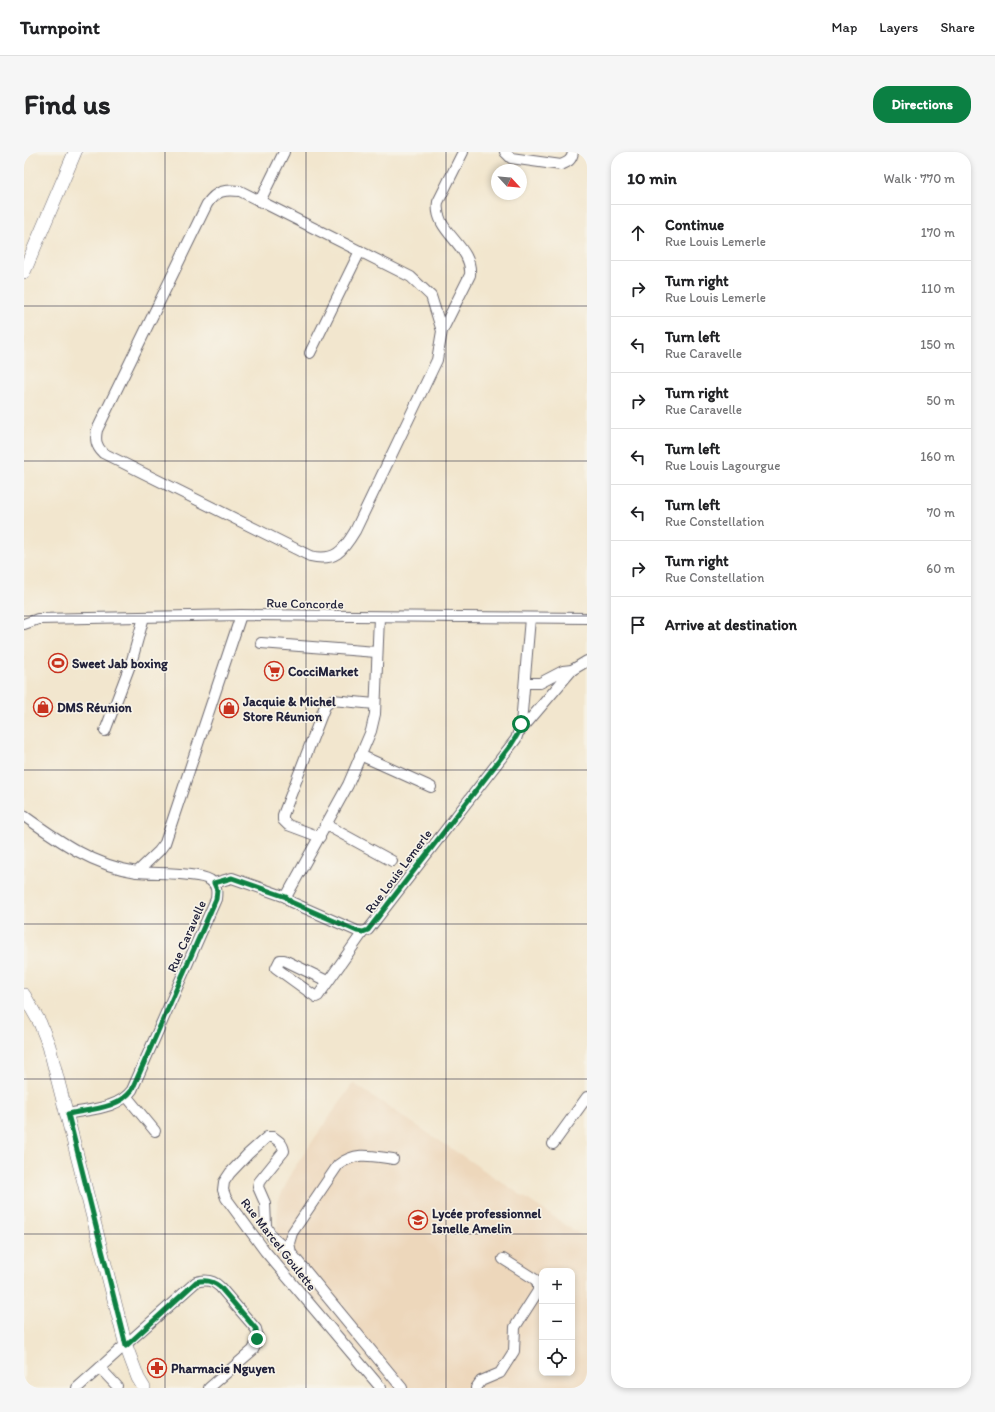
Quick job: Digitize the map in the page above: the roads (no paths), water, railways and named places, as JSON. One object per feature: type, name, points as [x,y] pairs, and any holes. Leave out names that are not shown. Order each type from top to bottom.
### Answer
[{"type":"main road","points":[[24,272],[75,152]]},
{"type":"main road","points":[[24,995],[40,1023],[49,1046],[68,1114],[126,1346],[138,1378],[144,1388]]},
{"type":"street","points":[[260,201],[284,152]]},
{"type":"street","points":[[442,331],[431,296],[411,277],[240,191],[230,190],[214,195],[207,204],[97,430],[97,447],[103,453],[310,556],[322,559],[339,552],[348,543],[355,531],[437,360],[442,331],[470,275],[471,267],[466,254],[442,223],[437,207],[438,202],[463,152]]},
{"type":"street","points":[[505,152],[511,158],[560,165],[568,162],[573,157],[573,152]]},
{"type":"street","points":[[310,353],[360,251]]},
{"type":"street","points":[[137,872],[159,852],[165,843],[241,615]]},
{"type":"street","name":"Rue Concorde","points":[[24,624],[38,619],[241,615],[587,618]]},
{"type":"street","points":[[105,731],[132,660],[144,617]]},
{"type":"street","points":[[286,897],[348,785],[371,731],[375,704],[376,652],[379,617]]},
{"type":"street","name":"Rue Louis Lemerle","points":[[519,732],[525,683],[530,618]]},
{"type":"street","points":[[261,643],[376,652]]},
{"type":"street","name":"Rue Louis Lemerle","points":[[327,981],[284,960],[280,960],[276,968],[314,997],[318,996],[327,981],[363,932],[373,926],[519,732],[572,670],[587,661]]},
{"type":"street","name":"Rue Louis Lemerle","points":[[525,683],[540,683],[563,670],[572,670]]},
{"type":"street","points":[[320,837],[288,825],[283,820],[283,815],[325,706],[332,700],[375,704]]},
{"type":"street","points":[[360,756],[431,787]]},
{"type":"street","points":[[24,816],[82,855],[111,866],[137,872],[203,877],[214,883],[232,878],[286,897],[291,902],[363,932]]},
{"type":"street","points":[[326,825],[392,861]]},
{"type":"street","name":"Rue Caravelle","points":[[127,1097],[137,1081],[216,899],[217,890],[214,883]]},
{"type":"street","points":[[68,1114],[110,1105],[127,1097],[155,1131]]},
{"type":"street","points":[[553,1144],[587,1097]]},
{"type":"street","name":"Rue Marcel Goulette","points":[[291,1253],[272,1237],[266,1226],[265,1203],[258,1187],[259,1182],[284,1151],[283,1146],[279,1141],[274,1137],[267,1137],[248,1154],[224,1182],[223,1190],[226,1198],[265,1251],[381,1388]]},
{"type":"street","points":[[394,1159],[360,1155],[348,1157],[338,1165],[292,1233],[289,1243],[291,1253],[402,1388]]},
{"type":"street","points":[[476,1388],[481,1381],[500,1373],[516,1347],[515,1327],[538,1291],[536,1280],[502,1260]]},
{"type":"street","points":[[77,1388],[126,1346],[196,1282],[203,1280],[215,1283],[256,1329],[257,1339],[253,1350],[209,1388]]},
{"type":"street","points":[[100,1368],[117,1386]]},
{"type":"place","name":"Sweet Jab boxing","points":[[58,663]]},
{"type":"place","name":"CocciMarket","points":[[274,671]]},
{"type":"place","name":"DMS Réunion","points":[[43,707]]},
{"type":"place","name":"Jacquie & Michel Store Réunion","points":[[229,708]]},
{"type":"place","name":"Lycée professionnel Isnelle Amelin","points":[[418,1220]]},
{"type":"place","name":"Pharmacie Nguyen","points":[[157,1368]]}]
